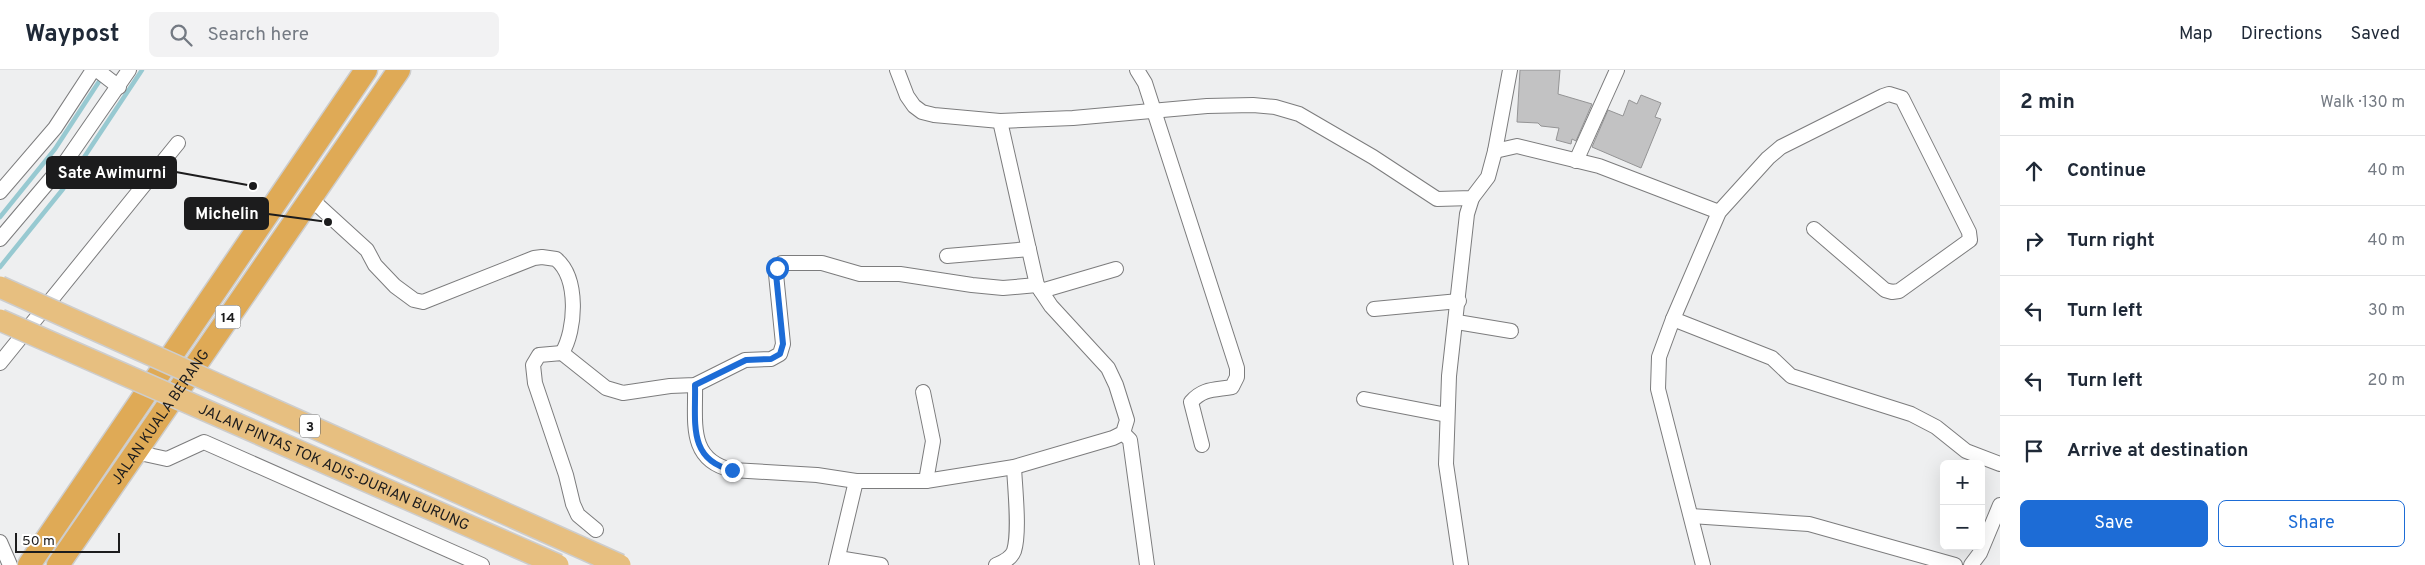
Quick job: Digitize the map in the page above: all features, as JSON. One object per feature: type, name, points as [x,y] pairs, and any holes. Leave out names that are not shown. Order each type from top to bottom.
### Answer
[{"type":"highway","name":"JALAN KUALA BERANG","points":[[29,565],[366,70]]},
{"type":"highway","name":"JALAN KUALA BERANG","points":[[58,565],[399,70]]},
{"type":"main road","name":"JALAN PINTAS TOK ADIS-DURIAN BURUNG","points":[[0,287],[620,565]]},
{"type":"main road","name":"JALAN PINTAS TOK ADIS-DURIAN BURUNG","points":[[0,320],[558,565]]},
{"type":"street","points":[[0,239],[66,161],[115,84],[129,70]]},
{"type":"street","points":[[897,70],[907,96],[914,106],[922,112],[934,115],[1000,121],[1073,118],[1154,110],[1254,105],[1275,107],[1299,114],[1324,128],[1374,157],[1437,199],[1472,198]]},
{"type":"street","points":[[1136,70],[1145,83],[1237,368],[1237,377],[1232,387],[1206,390],[1198,394],[1191,402],[1202,445]]},
{"type":"street","points":[[1461,565],[1446,464],[1449,376],[1457,322],[1467,214],[1472,198],[1488,177],[1495,151],[1510,70]]},
{"type":"street","points":[[1576,161],[1617,70]]},
{"type":"street","points":[[0,192],[55,128],[96,71],[115,84]]},
{"type":"street","points":[[1703,565],[1658,389],[1659,357],[1719,212],[1781,147],[1882,96],[1888,94],[1902,98],[1970,232],[1970,240],[1899,291],[1892,292],[1885,290],[1814,229]]},
{"type":"street","points":[[695,385],[696,438],[700,450],[709,461],[720,467],[732,470],[817,475],[856,480],[926,482],[1014,467],[1113,438],[1123,433],[1128,420],[1108,368],[1051,306],[1039,288],[1000,121]]},
{"type":"street","points":[[0,363],[178,143]]},
{"type":"street","points":[[1495,151],[1517,146],[1599,166],[1719,212]]},
{"type":"street","points":[[310,198],[367,250],[375,265],[395,286],[414,300],[422,302],[534,258],[556,259],[562,264],[572,294],[571,333],[562,353]]},
{"type":"street","points":[[947,256],[1029,249]]},
{"type":"street","points":[[596,530],[578,515],[573,504],[566,475],[533,371],[535,358],[539,355],[562,353],[606,388],[623,393],[670,386],[695,385],[746,360],[771,359],[780,354],[783,344],[776,274],[782,263],[822,263],[860,274],[900,274],[1003,288],[1039,288],[1116,269]]},
{"type":"street","points":[[1374,309],[1459,301]]},
{"type":"street","points":[[1674,319],[1772,358],[1791,376],[1910,414],[1936,427],[1966,451],[2000,464]]},
{"type":"street","points":[[1457,322],[1511,331]]},
{"type":"street","points":[[923,392],[933,441],[926,482]]},
{"type":"street","points":[[1364,399],[1447,415]]},
{"type":"street","points":[[1123,433],[1130,440],[1148,565]]},
{"type":"street","points":[[135,452],[167,459],[204,442],[482,565]]},
{"type":"street","points":[[996,565],[1008,560],[1014,552],[1016,534],[1014,467]]},
{"type":"street","points":[[856,480],[837,562],[881,565]]},
{"type":"street","points":[[1971,565],[1980,552],[2000,504]]},
{"type":"street","points":[[1691,516],[1809,524],[1956,565]]},
{"type":"street","points":[[0,542],[10,565]]},
{"type":"building","points":[[1520,70],[1560,70],[1558,94],[1592,104],[1576,141],[1572,139],[1571,144],[1556,140],[1559,128],[1541,126],[1538,123],[1517,122]]},
{"type":"building","points":[[1641,95],[1661,103],[1655,117],[1661,119],[1641,168],[1592,147],[1608,110],[1623,116],[1629,100],[1637,104]]},
{"type":"waterway","points":[[0,267],[63,189],[142,70]]},
{"type":"waterway","points":[[0,217],[55,149],[102,77]]},
{"type":"place","name":"Sate Awimurni","points":[[253,186]]},
{"type":"place","name":"Michelin","points":[[328,222]]},
{"type":"route","points":[[732,470],[720,467],[709,461],[700,450],[696,438],[695,385],[711,379],[746,360],[771,359],[780,354],[783,344],[777,268]]}]
